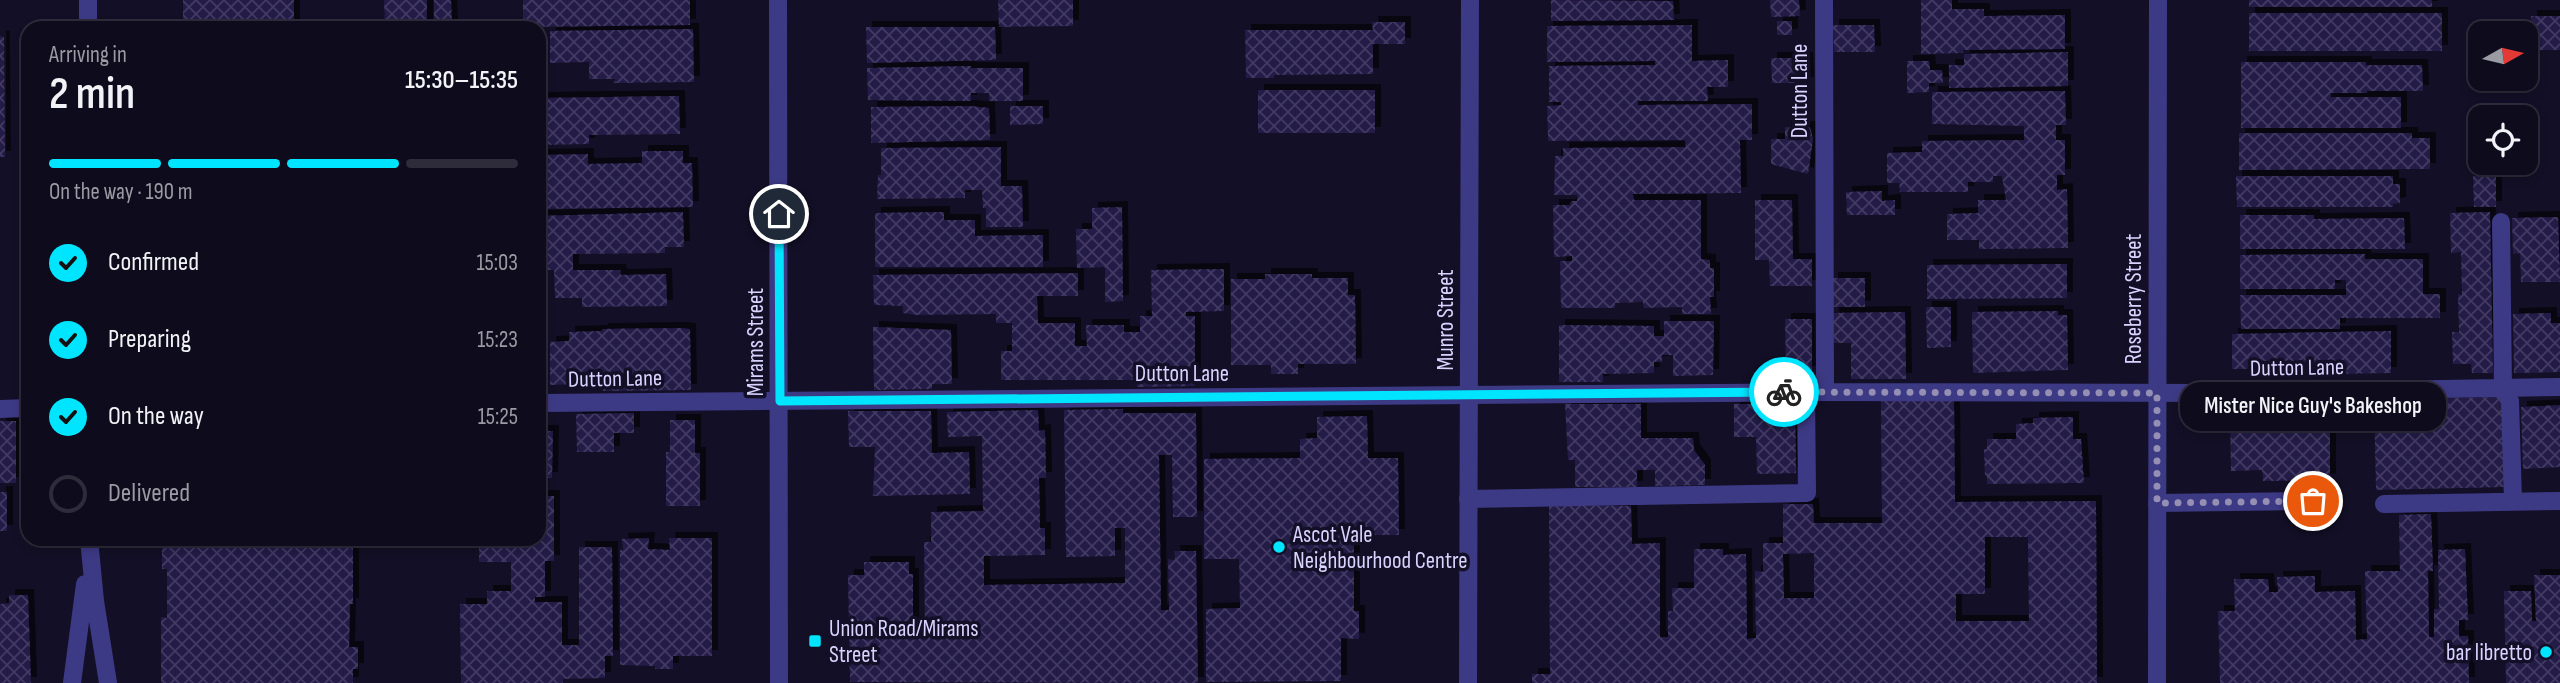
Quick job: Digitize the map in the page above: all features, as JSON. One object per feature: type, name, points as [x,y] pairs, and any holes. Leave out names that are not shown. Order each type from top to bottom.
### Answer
[{"type":"street","points":[[88,0],[88,21]]},
{"type":"street","name":"Mirams Street","points":[[778,0],[779,683]]},
{"type":"street","name":"Munro Street","points":[[1468,683],[1470,0]]},
{"type":"street","name":"Dutton Lane","points":[[1824,0],[1825,392]]},
{"type":"street","name":"Roseberry Street","points":[[2157,683],[2158,0]]},
{"type":"street","points":[[2501,222],[2503,389],[2510,401],[2514,501]]},
{"type":"street","name":"Dutton Lane","points":[[546,403],[1806,392],[2157,393],[2560,387]]},
{"type":"street","points":[[1468,499],[1807,493],[1806,392]]},
{"type":"street","points":[[0,409],[21,408]]},
{"type":"street","points":[[2157,503],[2313,501]]},
{"type":"street","points":[[2384,504],[2560,501]]},
{"type":"street","points":[[72,683],[89,547]]},
{"type":"street","points":[[89,547],[108,683]]},
{"type":"building","points":[[183,0],[294,0],[294,21],[183,21]]},
{"type":"building","points":[[384,0],[427,0],[427,21],[385,21]]},
{"type":"building","points":[[434,0],[451,0],[452,21],[434,21]]},
{"type":"building","points":[[523,0],[690,0],[690,25],[546,27],[546,21],[523,21]]},
{"type":"building","points":[[998,0],[1073,0],[1073,26],[999,27]]},
{"type":"building","points":[[1551,0],[1673,1],[1674,20],[1551,21]]},
{"type":"building","points":[[1770,0],[1799,0],[1800,16],[1771,17]]},
{"type":"building","points":[[1921,0],[1952,0],[1952,9],[1984,9],[1984,16],[2065,15],[2065,49],[1963,50],[1963,53],[1921,54]]},
{"type":"building","points":[[2249,0],[2432,0],[2432,7],[2249,7]]},
{"type":"building","points":[[2249,13],[2442,13],[2442,51],[2249,51]]},
{"type":"building","points":[[2531,16],[2560,16],[2560,50],[2538,50],[2538,21],[2531,21]]},
{"type":"building","points":[[1777,21],[1792,21],[1792,35],[1777,35]]},
{"type":"building","points":[[1372,22],[1405,22],[1405,44],[1373,44],[1373,74],[1274,75],[1274,78],[1246,78],[1245,30],[1373,30]]},
{"type":"building","points":[[1692,25],[1692,61],[1728,60],[1728,87],[1707,87],[1708,101],[1638,101],[1638,105],[1752,104],[1752,140],[1740,140],[1741,193],[1633,194],[1634,200],[1701,200],[1701,259],[1710,260],[1710,268],[1714,268],[1714,297],[1710,297],[1711,314],[1682,314],[1682,307],[1644,308],[1643,302],[1615,303],[1615,308],[1561,308],[1560,261],[1572,261],[1572,256],[1554,257],[1553,205],[1570,205],[1571,201],[1577,201],[1577,195],[1554,195],[1555,156],[1563,156],[1563,148],[1686,147],[1685,140],[1548,141],[1547,106],[1561,105],[1561,102],[1549,102],[1549,66],[1655,65],[1655,61],[1547,62],[1547,26]]},
{"type":"building","points":[[1833,25],[1874,25],[1875,52],[1834,52]]},
{"type":"building","points":[[866,27],[995,27],[996,60],[867,63]]},
{"type":"building","points":[[693,29],[694,82],[614,83],[615,79],[589,79],[589,62],[550,63],[550,31]]},
{"type":"building","points":[[0,36],[4,37],[5,157],[0,157]]},
{"type":"building","points":[[2068,52],[2068,86],[1949,88],[1949,65],[1964,65],[1964,54]]},
{"type":"building","points":[[1771,58],[1807,58],[1808,83],[1772,83]]},
{"type":"building","points":[[1907,61],[1929,61],[1930,70],[1942,70],[1943,83],[1929,83],[1929,92],[1907,93]]},
{"type":"building","points":[[2241,62],[2422,65],[2423,91],[2331,93],[2331,97],[2401,97],[2401,128],[2241,128]]},
{"type":"building","points":[[867,68],[1023,68],[1023,101],[989,101],[989,93],[971,93],[971,101],[868,100]]},
{"type":"building","points":[[1258,90],[1375,90],[1375,133],[1258,133]]},
{"type":"building","points":[[2065,91],[2066,125],[2056,125],[2056,140],[2065,140],[2065,175],[2057,175],[2057,190],[2067,189],[2068,248],[1979,249],[1979,240],[1947,240],[1947,214],[1978,213],[1978,200],[2006,200],[2002,176],[1993,176],[1993,182],[1968,182],[1968,192],[1900,192],[1899,183],[1887,183],[1887,153],[1922,152],[1922,141],[2024,140],[2024,126],[1932,124],[1932,92]]},
{"type":"building","points":[[679,96],[680,134],[589,135],[589,144],[546,145],[546,98]]},
{"type":"building","points":[[1010,106],[1043,106],[1043,124],[1010,125]]},
{"type":"building","points":[[871,107],[989,108],[990,140],[871,143]]},
{"type":"building","points":[[1785,127],[1810,127],[1813,139],[1808,174],[1771,164],[1771,139],[1785,139]]},
{"type":"building","points":[[2239,133],[2412,133],[2412,138],[2430,138],[2430,169],[2239,170]]},
{"type":"building","points":[[1001,147],[1001,186],[1022,186],[1023,227],[986,227],[982,190],[965,190],[965,198],[877,199],[878,175],[881,175],[881,148]]},
{"type":"building","points":[[642,151],[683,151],[683,163],[692,163],[693,207],[546,209],[546,155],[588,154],[588,164],[642,163]]},
{"type":"building","points":[[2496,175],[2496,207],[2474,207],[2473,176]]},
{"type":"building","points":[[2236,176],[2393,176],[2393,184],[2400,184],[2400,203],[2393,204],[2393,207],[2237,207]]},
{"type":"building","points":[[1882,191],[1882,201],[1895,200],[1895,215],[1847,215],[1846,192]]},
{"type":"building","points":[[1755,200],[1792,200],[1793,259],[1812,259],[1812,286],[1770,286],[1769,260],[1755,260]]},
{"type":"building","points":[[1122,207],[1123,301],[1105,302],[1105,267],[1077,268],[1076,229],[1092,229],[1092,208]]},
{"type":"building","points":[[683,212],[684,247],[665,247],[665,253],[573,254],[573,270],[620,270],[621,275],[666,274],[667,306],[582,307],[582,298],[555,298],[554,270],[546,270],[546,216]]},
{"type":"building","points":[[944,212],[944,220],[975,220],[975,236],[1043,235],[1043,267],[875,267],[875,213]]},
{"type":"building","points":[[2490,212],[2493,373],[2472,373],[2471,364],[2453,364],[2452,332],[2459,332],[2458,294],[2462,295],[2461,252],[2451,253],[2450,213]]},
{"type":"building","points":[[2240,215],[2314,215],[2314,219],[2404,218],[2405,249],[2240,249]]},
{"type":"building","points":[[2558,217],[2560,282],[2521,282],[2520,253],[2513,254],[2512,218]]},
{"type":"building","points":[[2365,254],[2365,259],[2423,259],[2423,294],[2440,294],[2440,318],[2340,318],[2340,329],[2241,329],[2240,295],[2346,295],[2346,280],[2335,280],[2335,289],[2240,289],[2240,255]]},
{"type":"building","points":[[2067,264],[2067,298],[1927,299],[1927,265]]},
{"type":"building","points":[[1224,269],[1224,311],[1186,312],[1186,316],[1195,316],[1195,386],[1137,387],[1136,380],[1001,380],[1001,351],[1012,351],[1012,323],[996,323],[996,314],[916,315],[903,313],[903,306],[874,305],[873,275],[1078,273],[1078,296],[1037,296],[1038,323],[1075,323],[1075,346],[1087,346],[1086,325],[1124,325],[1124,332],[1140,332],[1140,316],[1152,316],[1151,270]]},
{"type":"building","points":[[1265,274],[1312,274],[1312,278],[1348,278],[1348,295],[1355,295],[1356,364],[1298,364],[1298,374],[1271,374],[1271,365],[1231,365],[1231,279],[1265,279]]},
{"type":"building","points":[[1832,278],[1865,278],[1865,307],[1833,307]]},
{"type":"building","points":[[1926,307],[1951,307],[1951,347],[1927,348]]},
{"type":"building","points":[[2058,311],[2058,315],[2067,315],[2068,370],[1973,373],[1972,312]]},
{"type":"building","points":[[1905,312],[1906,379],[1851,379],[1851,343],[1834,343],[1833,313]]},
{"type":"building","points":[[2551,313],[2551,323],[2560,323],[2560,372],[2514,373],[2513,314]]},
{"type":"building","points":[[1785,319],[1812,319],[1812,372],[1786,372]]},
{"type":"building","points":[[1664,321],[1714,321],[1713,375],[1673,376],[1673,355],[1662,355],[1662,362],[1654,362],[1654,373],[1603,374],[1603,382],[1559,382],[1559,325],[1654,326],[1654,336],[1664,336]]},
{"type":"building","points":[[873,327],[951,330],[952,384],[932,384],[932,389],[874,390]]},
{"type":"building","points":[[690,329],[691,390],[603,391],[603,384],[550,385],[550,342],[569,341],[569,332]]},
{"type":"building","points":[[2391,331],[2391,373],[2327,374],[2326,368],[2232,369],[2232,334]]},
{"type":"building","points":[[2503,397],[2505,487],[2376,490],[2374,400]]},
{"type":"building","points":[[1881,401],[1954,401],[1955,502],[2096,501],[2097,683],[1532,683],[1532,674],[1550,674],[1549,505],[1631,506],[1632,544],[1660,543],[1660,637],[1668,637],[1668,611],[1673,611],[1672,588],[1694,588],[1694,549],[1723,549],[1723,555],[1746,554],[1747,639],[1756,638],[1755,571],[1763,572],[1763,543],[1783,543],[1783,504],[1813,504],[1814,523],[1882,523]],"holes":[[[1985,537],[2028,537],[2029,621],[1956,621],[1956,594],[1985,594]],[[1814,553],[1814,598],[1784,598],[1783,554]]]},
{"type":"building","points":[[1565,404],[1641,404],[1641,438],[1693,438],[1694,450],[1705,465],[1705,485],[1655,486],[1655,470],[1637,470],[1637,487],[1575,487],[1575,460],[1568,460]]},
{"type":"building","points":[[1734,404],[1795,404],[1796,473],[1757,474],[1756,437],[1734,437]]},
{"type":"building","points":[[2560,405],[2560,467],[2523,469],[2521,407]]},
{"type":"building","points":[[2330,407],[2330,480],[2263,481],[2262,470],[2231,471],[2230,418],[2261,418],[2261,408]]},
{"type":"building","points":[[1123,409],[1123,413],[1196,413],[1197,517],[1173,517],[1172,455],[1159,455],[1161,610],[1169,610],[1168,559],[1175,560],[1174,551],[1196,551],[1198,683],[850,682],[848,575],[864,575],[864,562],[909,562],[909,574],[913,574],[913,631],[925,631],[924,542],[931,542],[931,512],[983,511],[982,436],[948,437],[947,412],[1038,410],[1039,431],[1045,430],[1046,478],[1039,478],[1040,528],[1045,528],[1045,555],[984,556],[984,585],[1125,583],[1125,528],[1115,528],[1115,556],[1066,557],[1064,410]]},
{"type":"building","points":[[848,411],[931,411],[932,453],[969,452],[970,494],[873,496],[875,447],[849,447]]},
{"type":"building","points":[[634,413],[634,433],[614,433],[614,452],[577,452],[576,414]]},
{"type":"building","name":"Ascot Vale Neighbourhood Centre","points":[[1367,416],[1368,458],[1398,458],[1399,535],[1354,535],[1354,611],[1359,611],[1359,639],[1341,638],[1341,681],[1206,682],[1206,609],[1240,608],[1239,559],[1204,559],[1204,459],[1300,458],[1300,439],[1317,438],[1317,417]]},
{"type":"building","points":[[2073,417],[2073,439],[2081,439],[2084,483],[1987,484],[1984,449],[1987,449],[1987,439],[2016,439],[2016,424],[2033,423],[2033,418]]},
{"type":"building","points":[[670,420],[695,420],[695,453],[700,453],[700,506],[666,506],[666,452],[670,452]]},
{"type":"building","points":[[0,421],[16,421],[16,483],[0,483]]},
{"type":"building","points":[[546,431],[553,431],[552,478],[546,478]]},
{"type":"building","points":[[0,492],[7,492],[7,531],[0,531]]},
{"type":"building","points":[[546,496],[554,496],[554,561],[545,561],[545,597],[535,597],[535,602],[562,602],[562,645],[579,645],[579,547],[612,547],[613,656],[605,656],[605,678],[563,679],[563,683],[461,683],[460,604],[487,604],[487,591],[511,591],[511,562],[479,562],[479,546],[546,546]]},
{"type":"building","points":[[2431,514],[2433,571],[2428,571],[2429,637],[2434,637],[2434,609],[2439,609],[2438,550],[2465,549],[2468,620],[2459,620],[2459,636],[2468,636],[2469,683],[2220,683],[2218,611],[2235,611],[2234,579],[2268,579],[2269,592],[2278,592],[2277,577],[2315,576],[2315,592],[2355,591],[2356,640],[2367,639],[2365,571],[2400,571],[2399,515]]},
{"type":"building","points":[[649,538],[648,549],[670,550],[669,538],[712,538],[712,656],[673,656],[673,669],[620,665],[622,539]]},
{"type":"building","points":[[162,546],[353,546],[353,604],[350,604],[349,647],[358,647],[358,669],[353,669],[353,683],[161,683],[161,617],[167,618],[167,569],[162,569]]},
{"type":"building","points":[[2534,575],[2560,575],[2560,683],[2506,683],[2504,591],[2531,591],[2532,621],[2536,621]]},
{"type":"building","points":[[9,595],[28,595],[31,683],[0,683],[0,604],[9,603]]},
{"type":"way so far","points":[[1784,392],[2157,393],[2157,503],[2313,501]]},
{"type":"place","name":"Mister Nice Guy's Bakeshop","points":[[2313,501]]},
{"type":"place","name":"Ascot Vale Neighbourhood Centre","points":[[1279,547]]},
{"type":"place","name":"Union Road/Mirams Street","points":[[815,641]]},
{"type":"place","name":"bar libretto","points":[[2546,652]]},
{"type":"route","points":[[779,214],[780,401],[1784,392]]}]
